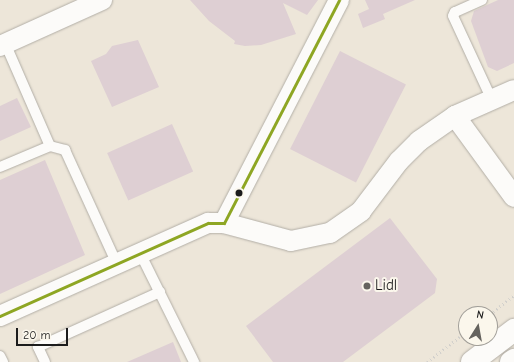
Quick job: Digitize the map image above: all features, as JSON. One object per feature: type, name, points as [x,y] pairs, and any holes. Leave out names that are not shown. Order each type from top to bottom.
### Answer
[{"type":"main road","points":[[472,362],[514,330]]},
{"type":"street","points":[[3,44],[102,0]]},
{"type":"street","points":[[224,223],[339,0]]},
{"type":"street","points":[[0,316],[208,223],[224,223],[291,241],[330,233],[360,211],[399,161],[419,141],[455,116],[514,90]]},
{"type":"street","points":[[455,116],[514,197]]},
{"type":"lane","points":[[482,0],[455,12],[453,16],[492,100]]},
{"type":"lane","points":[[3,44],[50,146]]},
{"type":"lane","points":[[0,167],[50,146],[65,150],[117,264]]},
{"type":"lane","points":[[140,253],[194,362]]},
{"type":"lane","points":[[45,362],[38,347],[160,292]]},
{"type":"lane","points":[[0,356],[3,362]]},
{"type":"path","points":[[498,308],[514,295]]},
{"type":"path","points":[[427,362],[458,338]]},
{"type":"building","points":[[190,0],[318,0],[307,15],[283,3],[296,34],[261,45],[245,46],[234,44],[235,41],[209,21]]},
{"type":"building","points":[[365,0],[415,0],[383,14],[385,19],[363,28],[358,14],[369,9]]},
{"type":"building","points":[[498,0],[514,0],[514,63],[497,71],[488,67],[471,21],[474,11]]},
{"type":"building","points":[[138,40],[159,87],[112,107],[91,61],[106,54],[112,46]]},
{"type":"building","points":[[340,51],[406,85],[356,183],[290,149]]},
{"type":"building","points":[[17,98],[31,127],[0,141],[0,106]]},
{"type":"building","points":[[172,124],[193,172],[128,200],[107,153]]},
{"type":"building","points":[[45,160],[85,255],[0,294],[0,180]]},
{"type":"building","name":"Lidl","points":[[390,218],[437,279],[435,293],[343,362],[273,362],[246,326]]},
{"type":"building","points":[[173,342],[181,362],[127,362]]},
{"type":"transit line","points":[[224,223],[339,0]]},
{"type":"transit line","points":[[0,316],[208,223],[224,223]]},
{"type":"place","name":"Lidl","points":[[367,286]]}]
